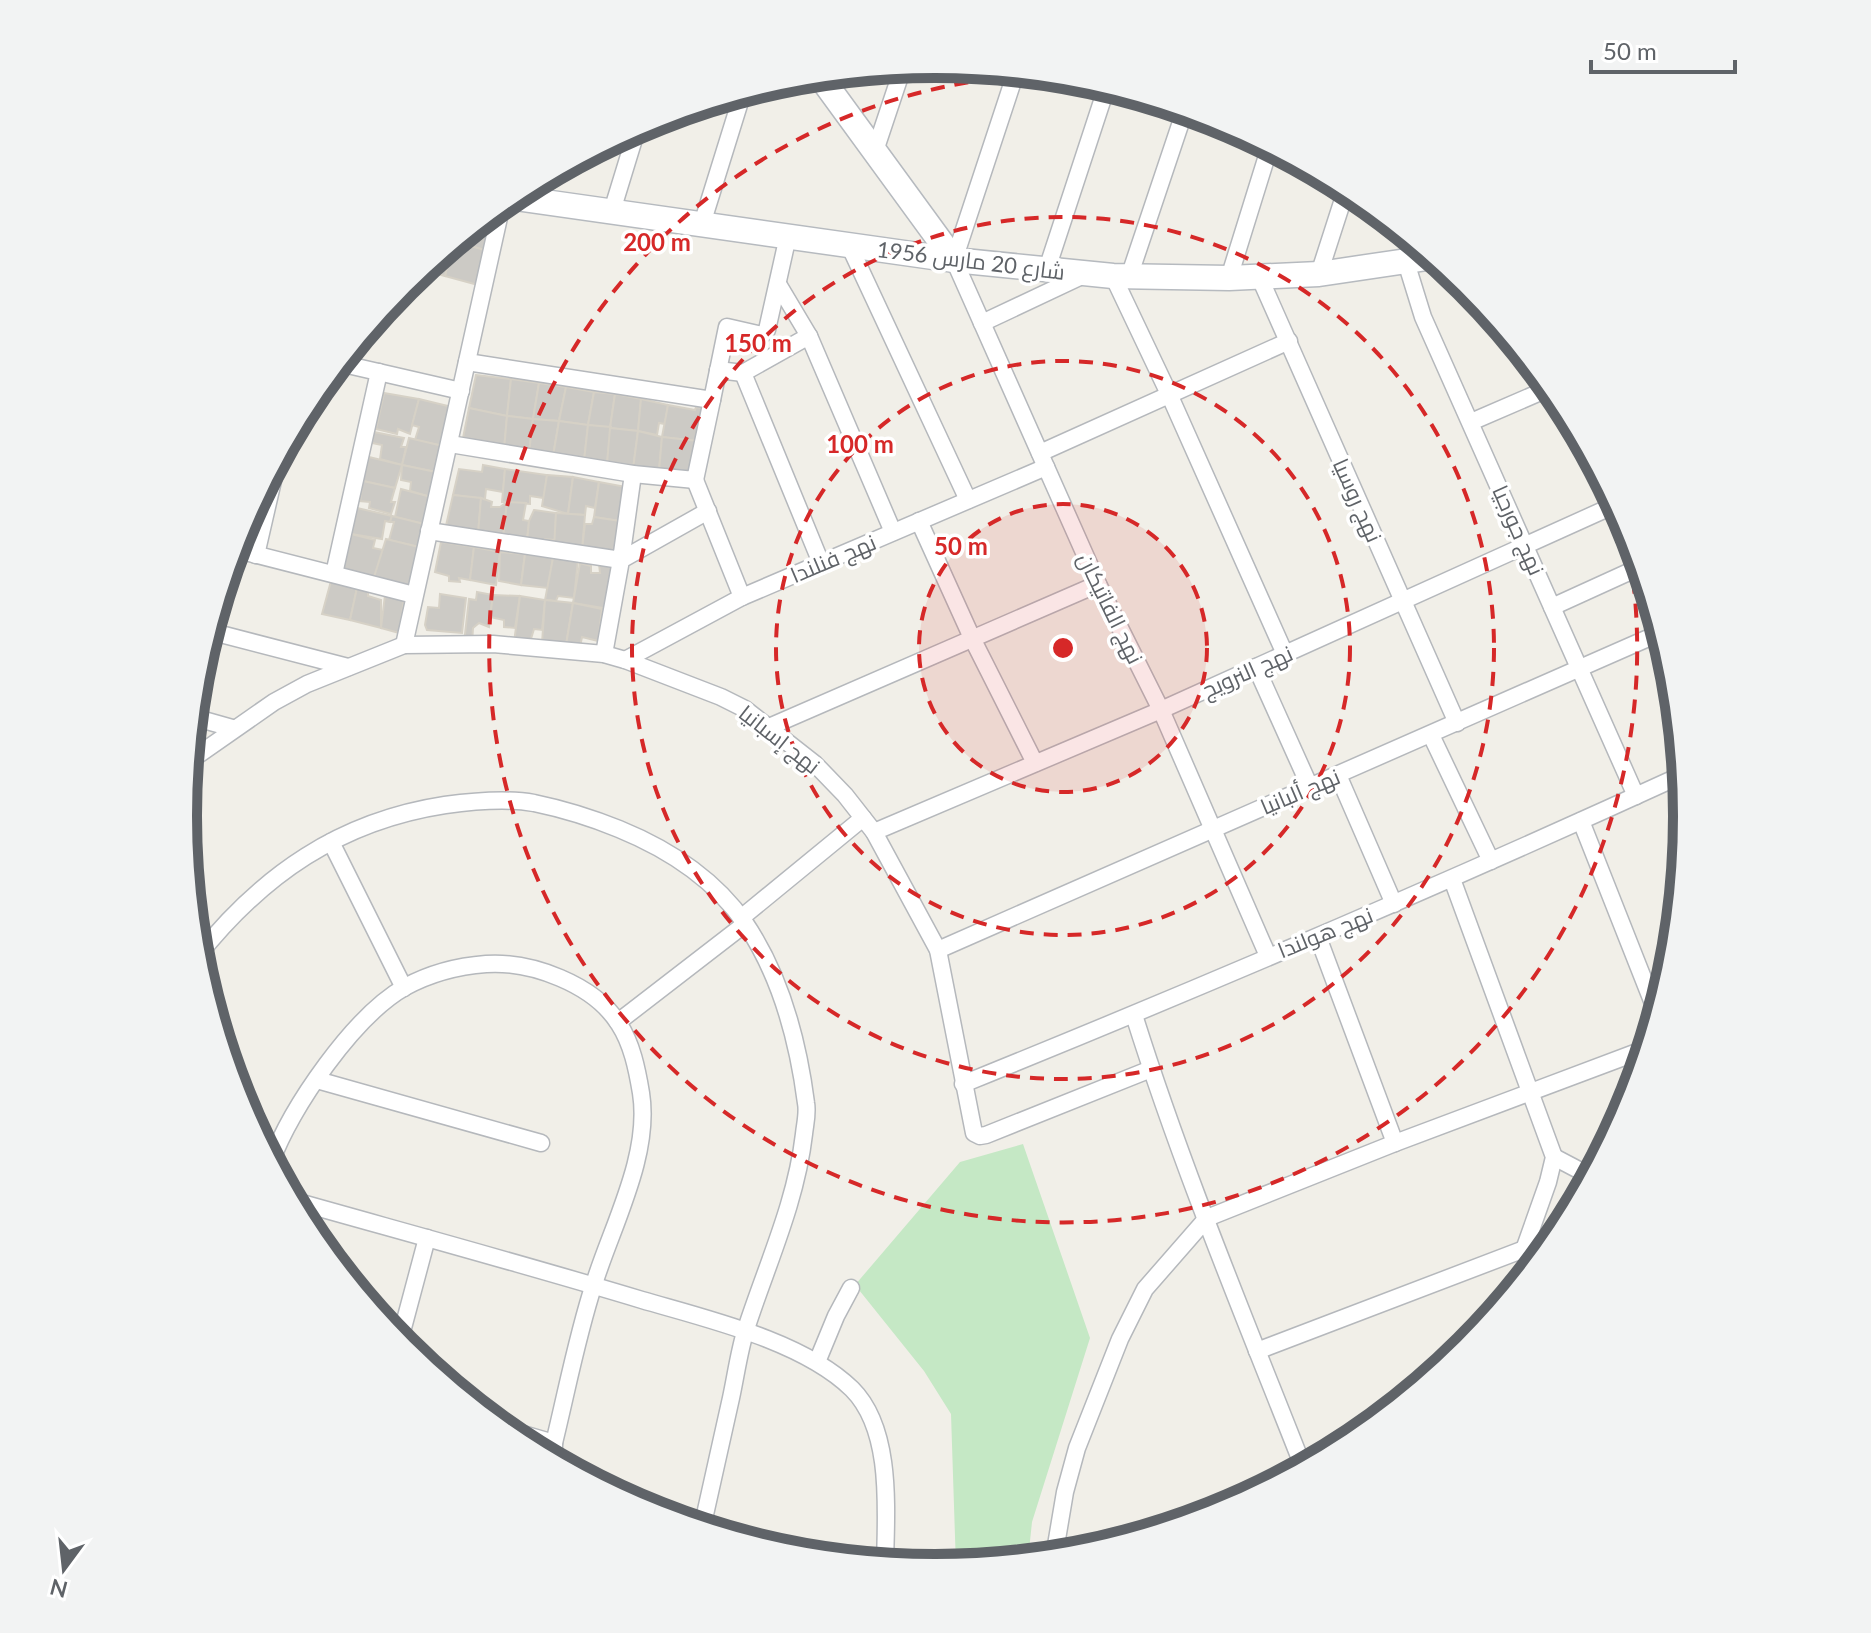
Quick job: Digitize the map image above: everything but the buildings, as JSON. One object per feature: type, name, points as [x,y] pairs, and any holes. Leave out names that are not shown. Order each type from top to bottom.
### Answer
[{"type":"street","points":[[874,154],[899,80]]},
{"type":"street","points":[[954,260],[1013,82]]},
{"type":"street","points":[[827,86],[954,260]]},
{"type":"street","points":[[1047,269],[1103,97]]},
{"type":"street","points":[[702,224],[739,104]]},
{"type":"street","points":[[1181,120],[1121,276],[1169,394],[1285,654]]},
{"type":"street","points":[[612,211],[633,143]]},
{"type":"street","points":[[1229,278],[1267,157]]},
{"type":"street","name":"شارع 20 مارس 1956","points":[[536,195],[612,211],[954,260],[1121,276],[1229,278],[1319,274],[1410,251]]},
{"type":"street","points":[[1319,274],[1343,200]]},
{"type":"street","points":[[404,645],[498,222]]},
{"type":"street","points":[[742,597],[695,480],[727,327],[762,335],[765,333],[788,236]]},
{"type":"street","points":[[849,245],[968,500]]},
{"type":"street","name":"نهج جورجيا","points":[[1410,251],[1423,317],[1636,796]]},
{"type":"street","name":"نهج الفاتيكان","points":[[954,260],[1098,584],[1161,710],[1268,956]]},
{"type":"street","points":[[982,323],[1088,273]]},
{"type":"street","name":"نهج روسيا","points":[[1259,276],[1457,723]]},
{"type":"street","points":[[778,284],[809,336],[893,532]]},
{"type":"street","points":[[718,370],[743,373],[809,336]]},
{"type":"street","name":"نهج فنلندا","points":[[625,660],[742,597],[968,500],[1169,394],[1289,341]]},
{"type":"street","points":[[467,362],[712,400]]},
{"type":"street","points":[[351,366],[461,391]]},
{"type":"street","points":[[334,574],[379,372]]},
{"type":"street","points":[[743,373],[821,563]]},
{"type":"street","points":[[1471,422],[1540,392]]},
{"type":"street","points":[[450,444],[633,474],[695,480]]},
{"type":"street","points":[[604,654],[633,474]]},
{"type":"street","points":[[256,555],[269,499]]},
{"type":"street","name":"نهج النرويج","points":[[874,832],[1161,710],[1607,509]]},
{"type":"street","points":[[429,531],[621,560],[708,511]]},
{"type":"street","points":[[919,521],[972,638],[1035,763]]},
{"type":"street","points":[[246,552],[414,595]]},
{"type":"street","points":[[1552,607],[1632,571]]},
{"type":"street","points":[[769,727],[1098,584]]},
{"type":"street","points":[[220,634],[348,667]]},
{"type":"street","name":"نهج ألبانيا","points":[[938,950],[1652,636]]},
{"type":"street","name":"نهج إسبانيا","points":[[200,753],[274,702],[404,645],[493,644],[604,654],[625,660],[745,709],[815,764],[874,832],[938,950],[974,1133],[980,1136],[1151,1069]]},
{"type":"street","points":[[1256,667],[1310,787]]},
{"type":"street","points":[[203,720],[232,728]]},
{"type":"street","points":[[1431,735],[1491,861]]},
{"type":"street","points":[[1338,775],[1394,904]]},
{"type":"street","name":"نهج هولندا","points":[[963,1084],[1318,937],[1672,779]]},
{"type":"street","points":[[208,945],[243,906],[284,870],[348,832],[419,809],[475,801],[532,803],[592,818],[649,841],[690,868],[725,898],[743,921],[773,977],[794,1033],[807,1107],[801,1163],[781,1234],[746,1331],[704,1518]]},
{"type":"street","points":[[618,1022],[863,818]]},
{"type":"street","points":[[1581,821],[1651,999]]},
{"type":"street","points":[[331,842],[404,988]]},
{"type":"street","points":[[1452,879],[1554,1157],[1525,1247]]},
{"type":"street","points":[[1318,937],[1395,1143]]},
{"type":"street","points":[[276,1148],[317,1080],[355,1030],[404,988],[456,969],[488,964],[519,966],[575,986],[598,1002],[618,1022],[630,1046],[637,1071],[643,1122],[631,1176],[593,1285],[554,1449]]},
{"type":"street","points":[[1134,1015],[1151,1069],[1300,1459]]},
{"type":"street","points":[[1056,1545],[1065,1492],[1077,1448],[1120,1339],[1145,1289],[1207,1218],[1635,1053]]},
{"type":"street","points":[[317,1080],[541,1143]]},
{"type":"street","points":[[1554,1157],[1582,1172]]},
{"type":"street","points":[[307,1205],[746,1331],[817,1362],[854,1390],[871,1420],[883,1460],[885,1553]]},
{"type":"street","points":[[403,1328],[427,1238]]},
{"type":"street","points":[[1257,1351],[1538,1243]]},
{"type":"street","points":[[817,1362],[851,1288]]},
{"type":"street","points":[[536,1438],[554,1443]]},
{"type":"green space","points":[[1023,1144],[1090,1338],[1032,1522],[1029,1549],[956,1554],[951,1414],[924,1371],[855,1285],[960,1162]]}]
